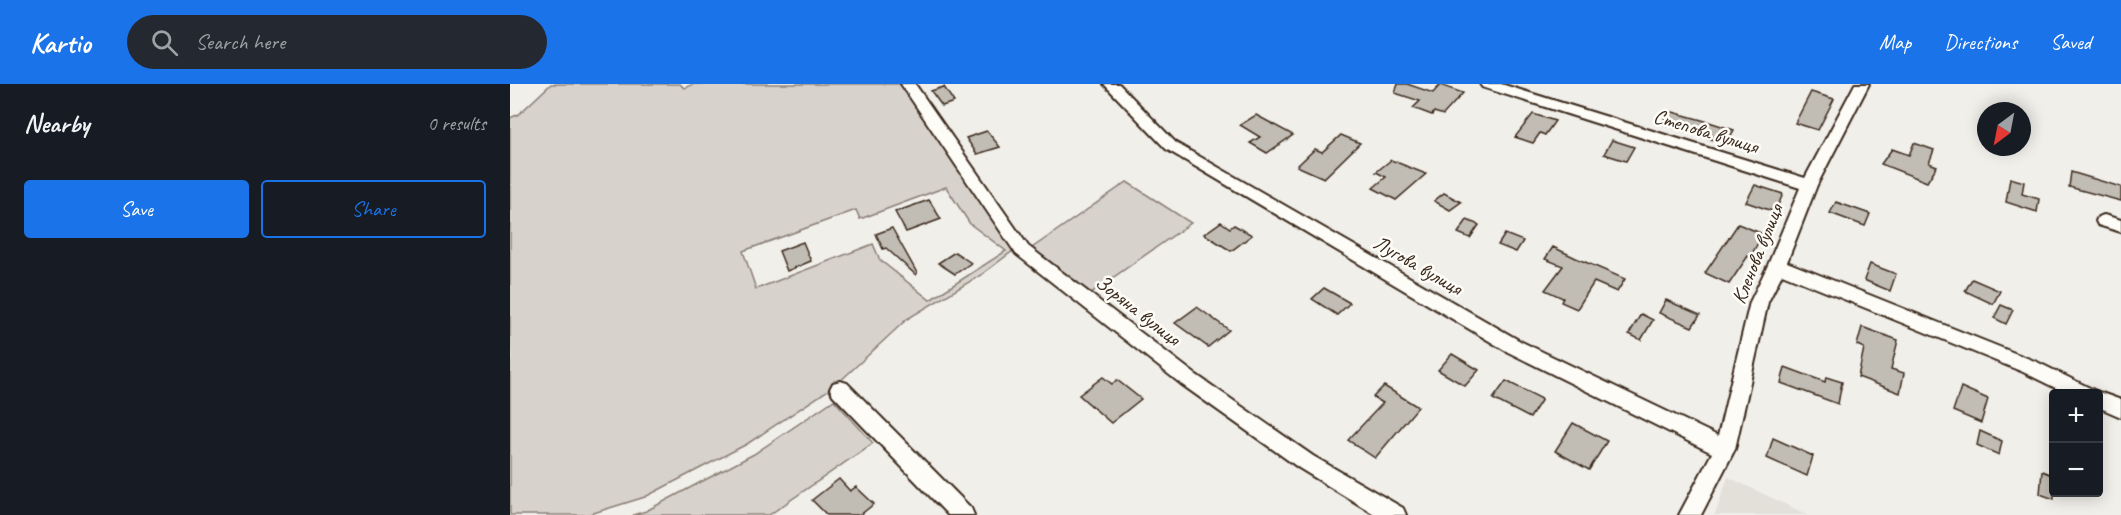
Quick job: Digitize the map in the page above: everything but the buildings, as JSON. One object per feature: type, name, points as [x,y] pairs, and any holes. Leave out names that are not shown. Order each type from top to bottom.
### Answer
[{"type":"street","name":"Зоряна вулиця","points":[[908,84],[1022,250],[1188,379],[1306,462],[1395,515]]},
{"type":"street","name":"Лугова вулиця","points":[[1111,84],[1171,146],[1515,347],[1725,449]]},
{"type":"street","name":"Степова вулиця","points":[[1487,84],[1809,185]]},
{"type":"street","name":"Кленова вулиця","points":[[1690,515],[1725,449],[1759,302],[1777,265],[1809,185],[1862,84]]},
{"type":"street","points":[[2104,221],[2121,226]]},
{"type":"street","points":[[1777,265],[2079,389]]},
{"type":"street","points":[[840,388],[963,515]]},
{"type":"street","points":[[2103,400],[2121,409]]},
{"type":"shaded area","points":[[551,84],[680,84],[684,88],[694,84],[902,84],[1014,250],[981,275],[907,319],[836,385],[747,444],[645,497],[587,515],[510,515],[510,118],[519,114]],"holes":[[[946,187],[970,224],[1006,251],[930,300],[880,260],[873,244],[756,289],[743,251],[856,210],[860,219]]]},
{"type":"shaded area","points":[[1127,182],[1191,223],[1088,295],[1029,250]]},
{"type":"shaded area","points":[[834,400],[873,443],[769,515],[633,515],[646,511],[754,454]]},
{"type":"shaded area","points":[[1728,477],[1808,515],[1715,515]]}]
